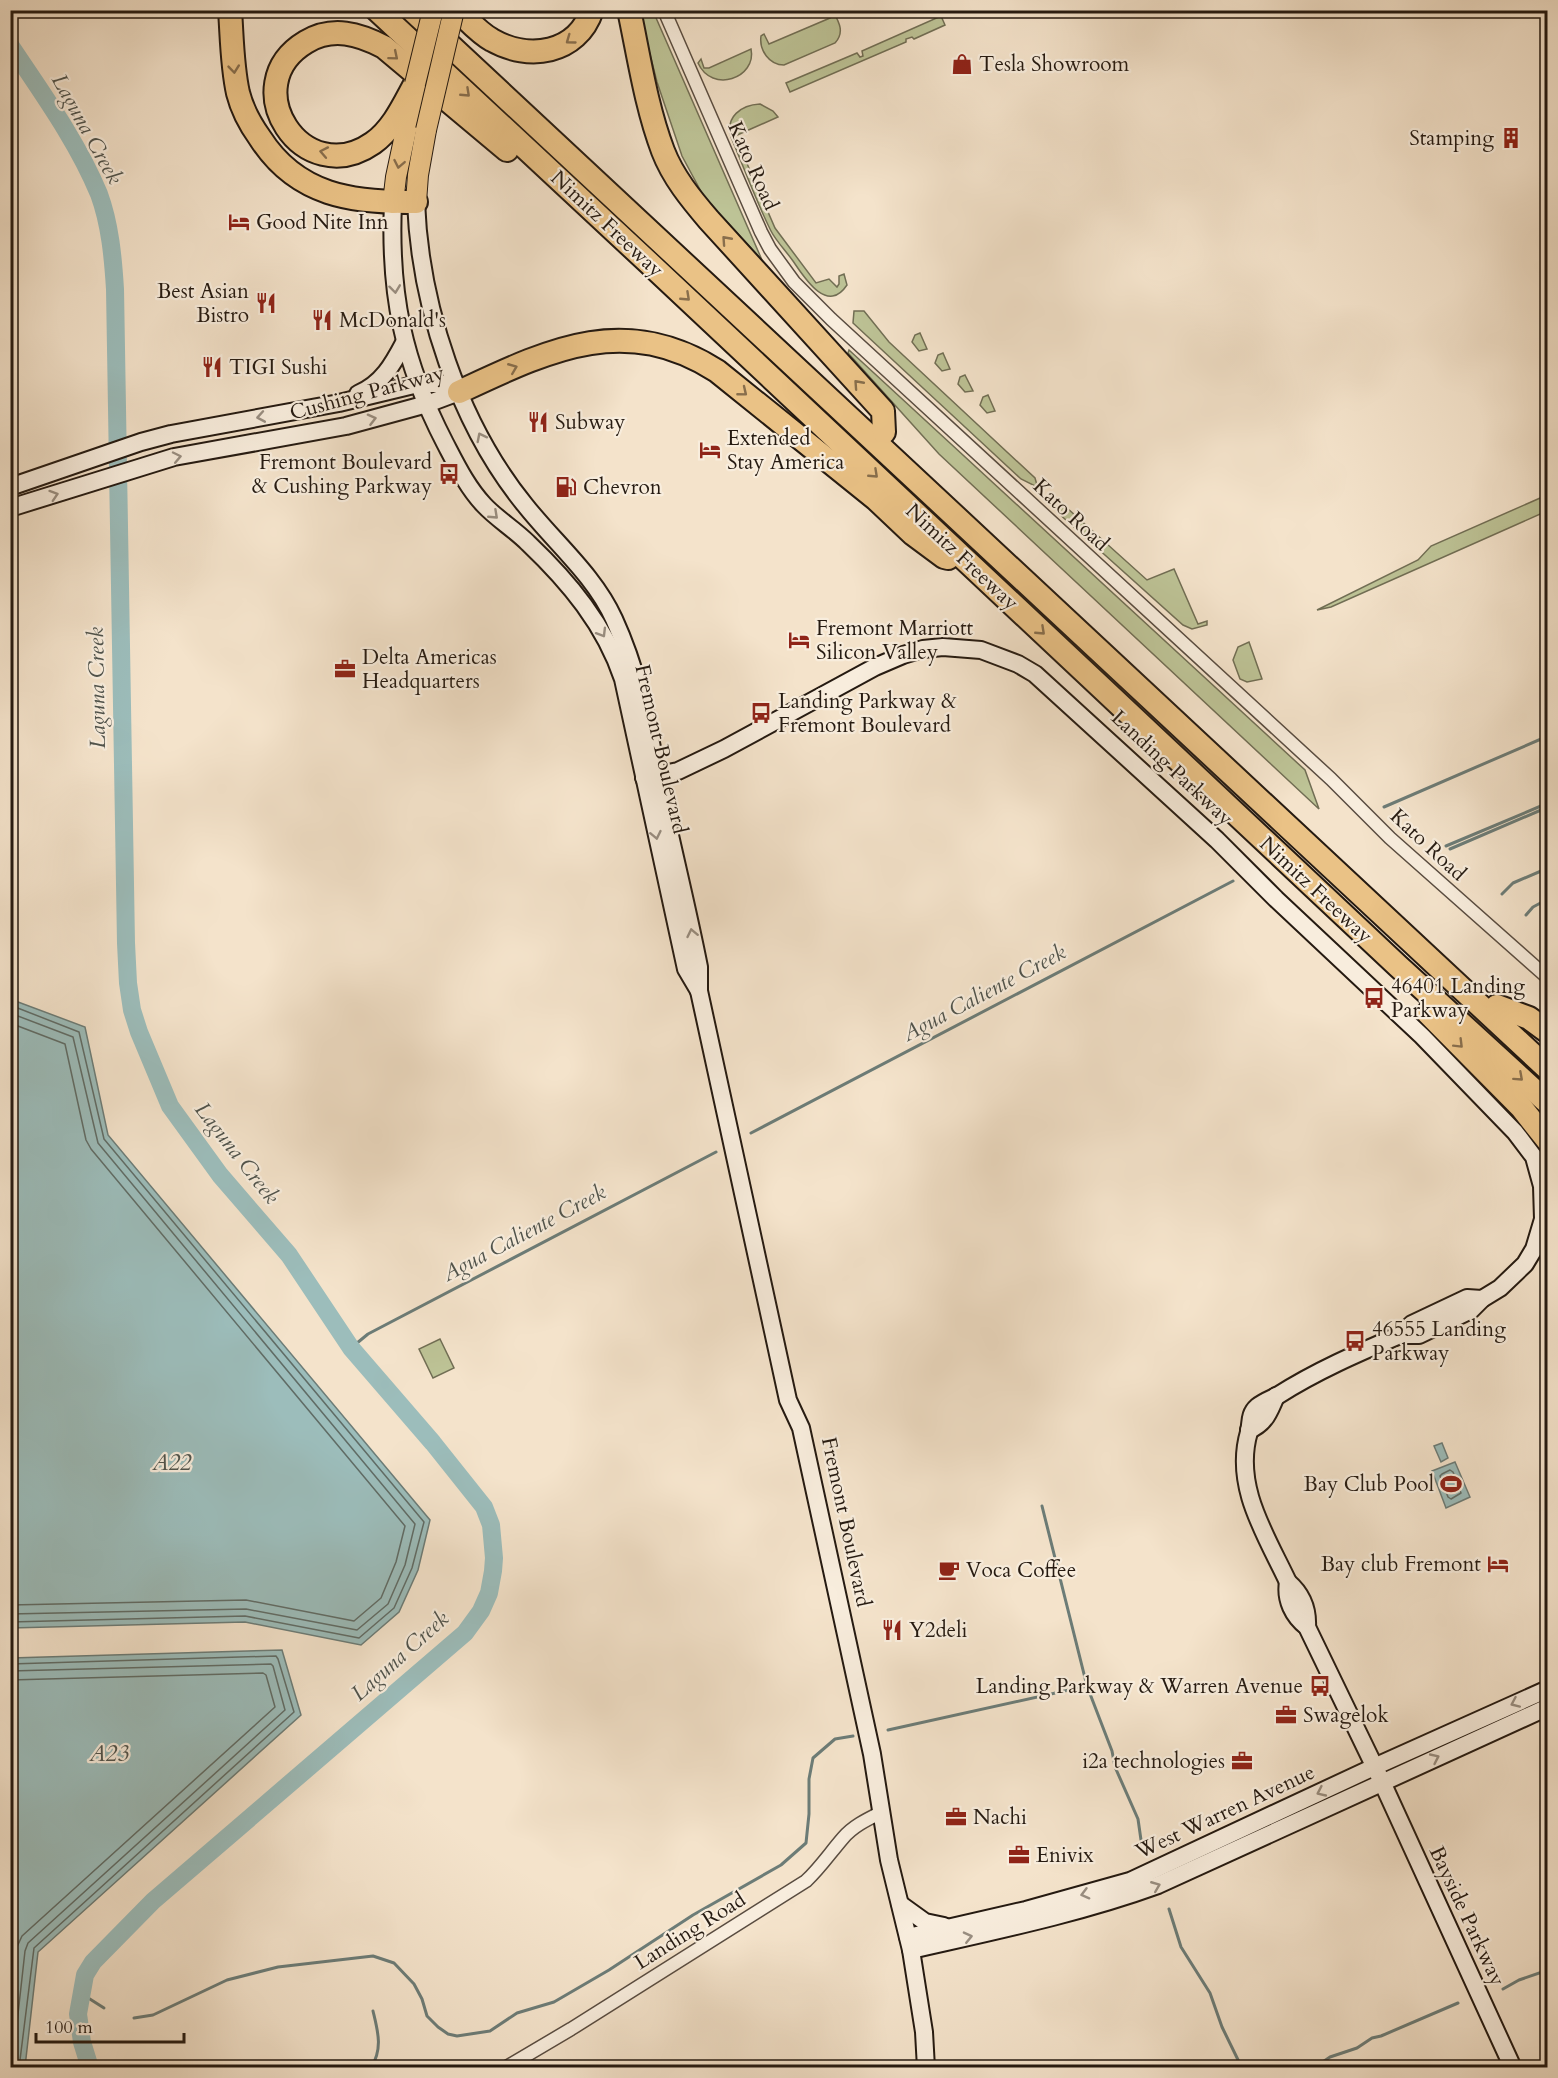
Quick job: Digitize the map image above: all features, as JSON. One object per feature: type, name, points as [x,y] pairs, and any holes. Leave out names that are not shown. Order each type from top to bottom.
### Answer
[{"type":"highway","points":[[230,10],[238,94],[246,116],[270,154],[292,174],[318,189],[341,197],[372,202],[416,202]]},
{"type":"highway","name":"Nimitz Freeway","points":[[377,10],[1398,966],[1548,1103]]},
{"type":"highway","points":[[411,10],[1548,1069]]},
{"type":"highway","name":"Nimitz Freeway","points":[[431,10],[1548,1053]]},
{"type":"highway","points":[[455,10],[491,39],[514,50],[535,52],[559,47],[577,36],[589,19],[592,10]]},
{"type":"highway","points":[[628,10],[654,120],[663,150],[677,178],[709,220],[883,411],[884,432]]},
{"type":"highway","points":[[416,84],[410,124],[387,130],[357,151],[342,154],[326,154],[296,141],[279,114],[276,101],[276,86],[280,69],[298,47],[324,34],[341,33],[363,37],[384,47],[470,120],[649,263]]},
{"type":"highway","points":[[459,392],[572,346],[596,341],[649,342],[672,348],[696,358],[717,372],[944,557],[968,562]]},
{"type":"highway","points":[[1398,966],[1411,996],[1521,1107],[1547,1141]]},
{"type":"highway","points":[[1497,1006],[1529,1018],[1548,1032]]},
{"type":"main road","points":[[416,84],[431,10]]},
{"type":"main road","name":"Fremont Boulevard","points":[[455,10],[410,124],[396,177],[392,254],[404,343],[427,404],[455,462],[471,488],[483,504],[526,541],[580,597],[606,640],[623,679],[651,777],[699,968],[699,991],[788,1400],[801,1428],[806,1449],[872,1754],[889,1860],[909,1943],[924,2031],[926,2067]]},
{"type":"main road","name":"Fremont Boulevard","points":[[410,124],[418,175],[416,202],[419,250],[435,325],[459,392],[490,454],[507,481],[571,556],[605,603],[624,641],[643,697],[651,777]]},
{"type":"main road","points":[[339,403],[376,384],[391,368],[404,343]]},
{"type":"main road","name":"Cushing Parkway","points":[[10,487],[141,442],[169,435],[339,403],[418,384],[444,384],[459,392]]},
{"type":"main road","name":"Cushing Parkway","points":[[10,508],[183,455],[326,430],[427,404],[459,392]]},
{"type":"main road","points":[[526,541],[541,546],[554,557],[571,556]]},
{"type":"main road","points":[[569,585],[577,586],[595,602],[605,603]]},
{"type":"main road","name":"Landing Parkway","points":[[651,777],[678,771],[728,747],[874,667],[903,655],[923,649],[944,647],[981,651],[1009,660],[1035,674],[1217,840],[1276,899],[1422,1036],[1526,1145],[1536,1164],[1542,1186],[1543,1219],[1540,1234],[1525,1264],[1500,1288],[1482,1299],[1471,1310],[1419,1335],[1400,1335],[1301,1380],[1276,1396],[1270,1412],[1259,1426],[1249,1430],[1244,1450],[1245,1476],[1255,1512],[1288,1582],[1298,1590],[1308,1613],[1307,1627],[1382,1782]]},
{"type":"main road","name":"West Warren Avenue","points":[[909,1943],[951,1927],[1026,1910],[1130,1881],[1548,1689]]},
{"type":"main road","name":"West Warren Avenue","points":[[909,1943],[1030,1923],[1158,1885],[1548,1707]]},
{"type":"main road","name":"Bayside Parkway","points":[[1382,1782],[1513,2067]]},
{"type":"main road","points":[[900,1904],[925,1922],[951,1927]]},
{"type":"street","name":"Kato Road","points":[[664,10],[761,232],[770,249],[794,282],[1033,507],[1330,779],[1390,838],[1548,978]]},
{"type":"street","name":"Landing Road","points":[[505,2067],[571,2029],[806,1881],[822,1866],[842,1838],[855,1827],[882,1812]]},
{"type":"green space","points":[[639,11],[653,11],[762,260],[704,197],[682,156],[657,82]]},
{"type":"green space","points":[[827,11],[833,11],[840,27],[840,35],[835,43],[784,65],[766,56],[761,36],[764,34],[769,44],[830,18]]},
{"type":"green space","points":[[941,16],[945,25],[914,39],[912,37],[906,39],[906,42],[790,92],[786,83],[857,53],[860,57],[863,56],[862,51]]},
{"type":"green space","points":[[751,49],[751,59],[747,68],[732,78],[723,80],[713,78],[698,63],[701,59],[704,68],[709,68]]},
{"type":"green space","points":[[760,104],[773,111],[778,117],[735,136],[775,228],[816,283],[829,279],[837,287],[839,276],[844,274],[847,285],[832,296],[824,295],[810,284],[773,235],[731,137],[730,124],[736,113]]},
{"type":"green space","points":[[854,311],[864,311],[889,342],[1035,478],[1037,485],[1021,479],[853,323]]},
{"type":"green space","points":[[920,333],[927,349],[919,351],[912,342],[915,335]]},
{"type":"green space","points":[[849,350],[1305,770],[1319,809],[939,454],[848,353]]},
{"type":"green space","points":[[943,353],[950,369],[942,371],[935,363],[938,355]]},
{"type":"green space","points":[[965,375],[973,391],[965,392],[958,384],[960,377]]},
{"type":"green space","points":[[988,395],[995,411],[987,413],[980,405],[983,397]]},
{"type":"green space","points":[[1547,495],[1547,511],[1331,607],[1317,610],[1418,560],[1431,546]]},
{"type":"green space","points":[[1056,502],[1067,508],[1147,580],[1174,569],[1198,624],[1207,621],[1207,625],[1192,629],[1183,625],[1057,512]]},
{"type":"green space","points":[[1249,642],[1262,679],[1247,682],[1240,679],[1233,660],[1238,647]]},
{"type":"green space","points":[[440,1339],[454,1368],[433,1378],[419,1349]]},
{"type":"water","name":"A22","points":[[10,999],[85,1027],[108,1135],[430,1520],[418,1570],[399,1612],[361,1645],[245,1622],[11,1628]]},
{"type":"water","name":"Bay Club Pool","points":[[1442,1443],[1448,1458],[1441,1462],[1434,1446]]},
{"type":"water","name":"Bay Club Pool","points":[[1455,1462],[1470,1497],[1446,1508],[1432,1471]]},
{"type":"water","name":"A23","points":[[282,1650],[301,1715],[38,1952],[25,2067],[11,2067],[11,1658]]},
{"type":"waterway","name":"Laguna Creek","points":[[10,45],[58,118],[90,174],[103,205],[112,253],[115,289],[126,943],[128,983],[132,1010],[139,1032],[170,1106],[220,1175],[289,1255],[351,1348],[433,1443],[484,1507],[491,1525],[494,1558],[489,1593],[481,1611],[465,1633],[153,1901],[93,1962],[85,1975],[78,2014],[82,2042],[90,2068]]},
{"type":"waterway","name":"Agua Caliente Creek","points":[[1384,807],[1548,736]]},
{"type":"waterway","points":[[1446,846],[1548,803]]},
{"type":"waterway","points":[[1450,849],[1548,807]]},
{"type":"waterway","points":[[1502,894],[1513,883],[1548,868]]},
{"type":"waterway","name":"Agua Caliente Creek","points":[[751,1133],[1233,881]]},
{"type":"waterway","points":[[1526,915],[1533,907],[1548,899]]},
{"type":"waterway","name":"Agua Caliente Creek","points":[[351,1348],[368,1334],[716,1152]]},
{"type":"waterway","points":[[1042,1506],[1087,1686]]},
{"type":"waterway","points":[[888,1730],[1087,1686],[1112,1751],[1115,1767],[1138,1819],[1141,1840]]},
{"type":"waterway","points":[[134,2018],[153,2015],[227,1980],[278,1967],[373,1956],[394,1963],[414,1984],[427,2016],[448,2034],[457,2036],[490,2031],[517,2013],[554,2002],[609,1970],[693,1915],[781,1865],[806,1843],[809,1779],[813,1758],[835,1739],[853,1736]]},
{"type":"waterway","points":[[1169,1909],[1181,1947],[1210,1993],[1222,2027],[1242,2068]]},
{"type":"waterway","points":[[1503,1989],[1519,1980],[1548,1970]]},
{"type":"waterway","points":[[82,1994],[104,2008]]},
{"type":"waterway","points":[[1314,2068],[1330,2057],[1357,2048],[1372,2038],[1458,2003]]},
{"type":"waterway","points":[[371,2068],[378,2047],[378,2033],[373,2011]]},
{"type":"place","name":"Tesla Showroom","points":[[962,64]]},
{"type":"place","name":"Stamping","points":[[1511,138]]},
{"type":"place","name":"Good Nite Inn","points":[[239,222]]},
{"type":"place","name":"Best Asian Bistro","points":[[266,303]]},
{"type":"place","name":"McDonald's","points":[[322,320]]},
{"type":"place","name":"TIGI Sushi","points":[[212,367]]},
{"type":"place","name":"Subway","points":[[538,422]]},
{"type":"place","name":"Extended Stay America","points":[[710,450]]},
{"type":"place","name":"Fremont Boulevard & Cushing Parkway","points":[[449,474]]},
{"type":"place","name":"Chevron","points":[[566,487]]},
{"type":"place","name":"Fremont Marriott Silicon Valley","points":[[799,640]]},
{"type":"place","name":"Delta Americas Headquarters","points":[[345,669]]},
{"type":"place","name":"Landing Parkway & Fremont Boulevard","points":[[761,713]]},
{"type":"place","name":"46401 Landing Parkway","points":[[1374,998]]},
{"type":"place","name":"46555 Landing Parkway","points":[[1355,1341]]},
{"type":"place","name":"Bay Club Pool","points":[[1451,1484]]},
{"type":"place","name":"Bay club Fremont","points":[[1498,1564]]},
{"type":"place","name":"Voca Coffee","points":[[949,1570]]},
{"type":"place","name":"Y2deli","points":[[892,1630]]},
{"type":"place","name":"Landing Parkway & Warren Avenue","points":[[1320,1686]]},
{"type":"place","name":"Swagelok","points":[[1286,1715]]},
{"type":"place","name":"i2a technologies","points":[[1242,1761]]},
{"type":"place","name":"Nachi","points":[[956,1817]]},
{"type":"place","name":"Enivix","points":[[1019,1855]]}]
